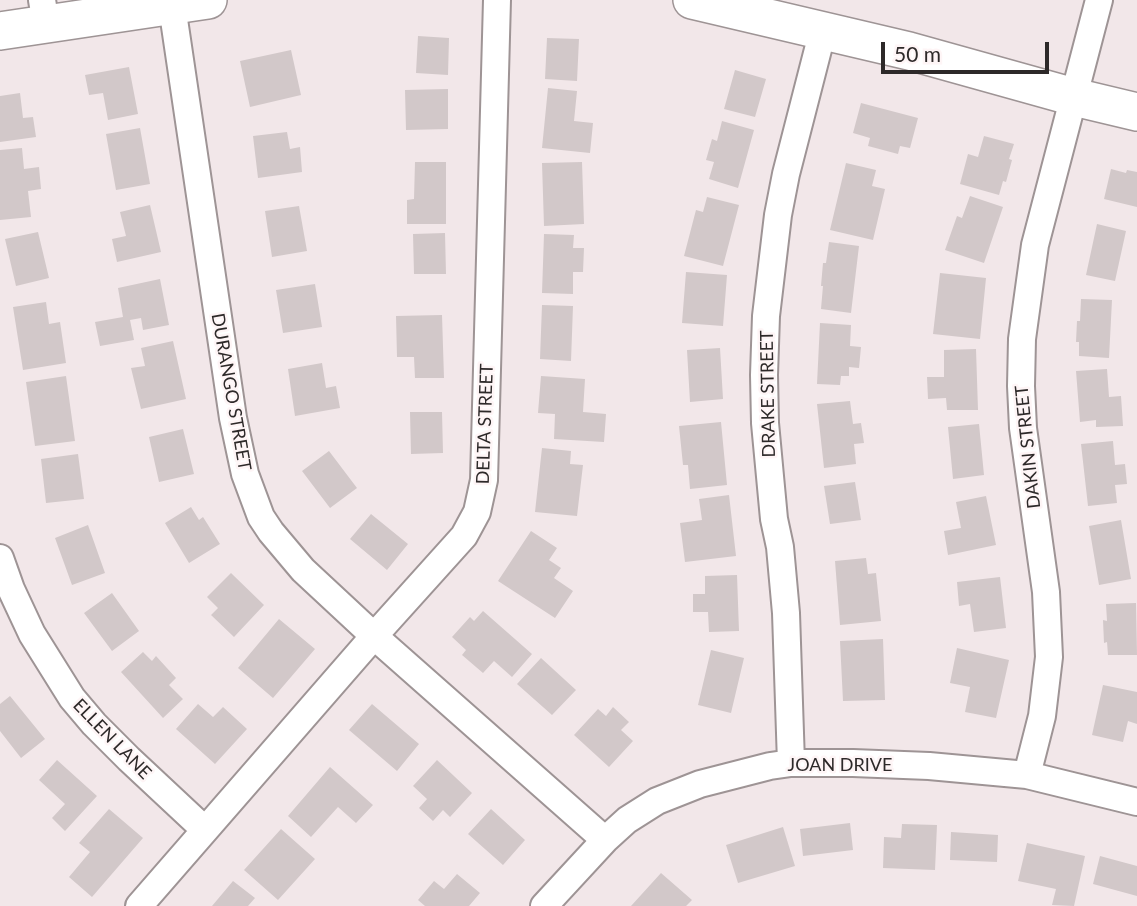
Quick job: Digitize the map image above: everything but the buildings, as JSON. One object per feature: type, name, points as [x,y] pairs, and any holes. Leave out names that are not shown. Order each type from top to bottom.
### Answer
[{"type":"street","points":[[0,31],[44,12],[172,6],[208,0]]},
{"type":"street","name":"DELTA STREET","points":[[139,906],[464,536],[477,512],[484,480],[497,0]]},
{"type":"street","points":[[692,0],[909,51],[1137,113]]},
{"type":"street","name":"DAKIN STREET","points":[[1027,775],[1042,716],[1049,657],[1046,592],[1023,428],[1022,339],[1035,245],[1099,0]]},
{"type":"street","name":"DURANGO STREET","points":[[172,6],[233,418],[248,485],[261,517],[303,570],[605,840]]},
{"type":"street","name":"DRAKE STREET","points":[[792,764],[786,613],[765,423],[764,375],[766,328],[780,205],[823,30]]},
{"type":"street","name":"ELLEN LANE","points":[[0,558],[32,634],[72,698],[129,759],[205,830]]},
{"type":"street","name":"JOAN DRIVE","points":[[544,906],[627,820],[657,801],[700,783],[759,768],[792,764],[929,766],[1027,775],[1137,802]]}]
